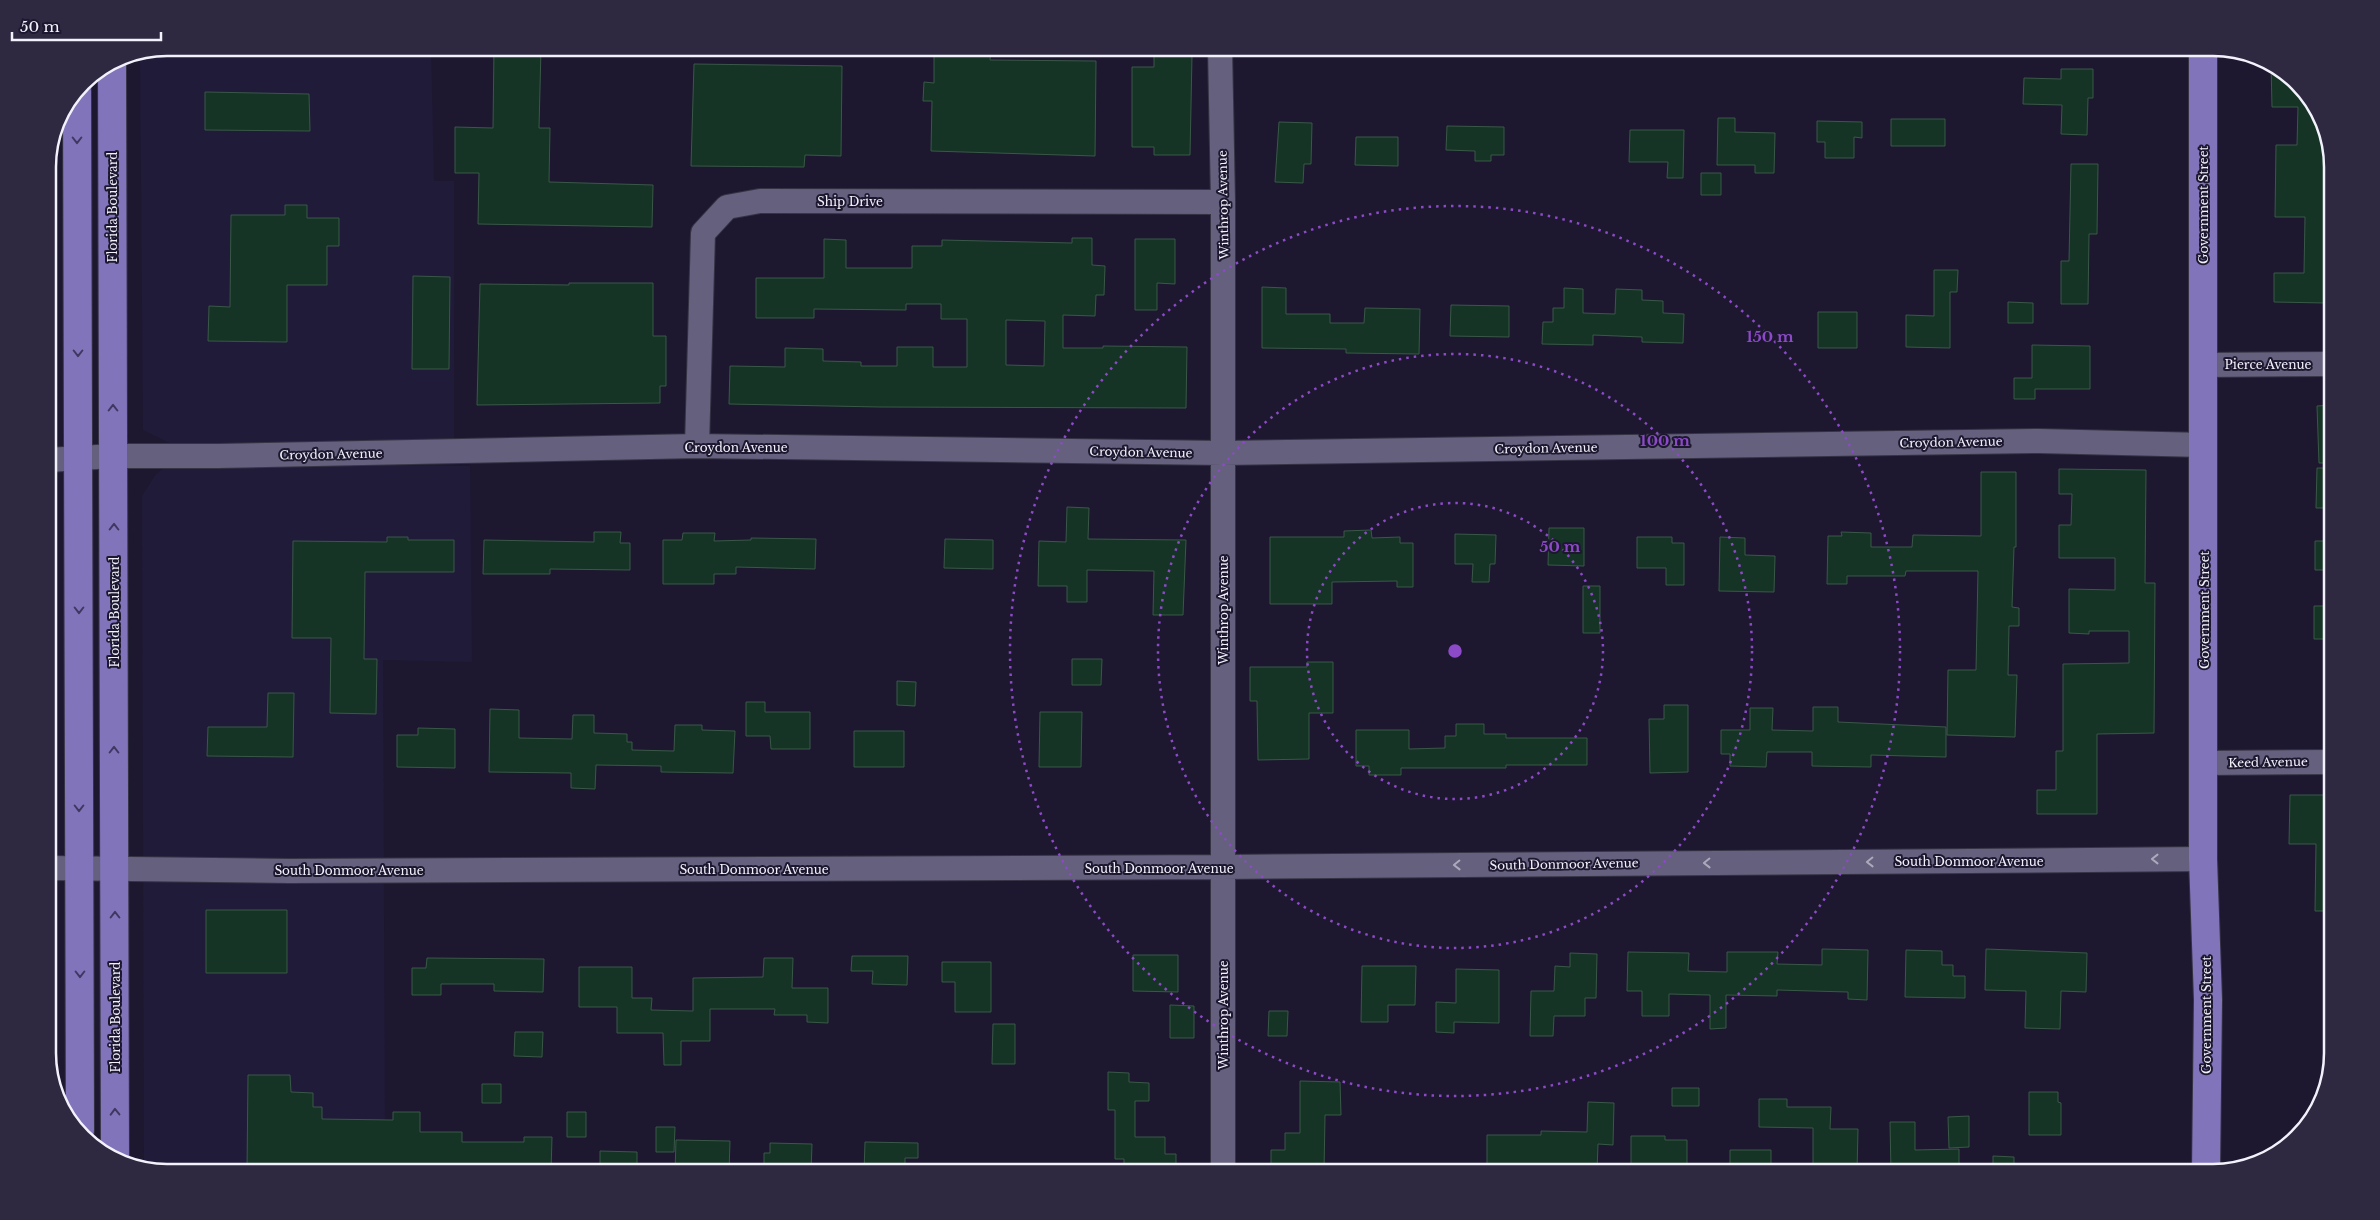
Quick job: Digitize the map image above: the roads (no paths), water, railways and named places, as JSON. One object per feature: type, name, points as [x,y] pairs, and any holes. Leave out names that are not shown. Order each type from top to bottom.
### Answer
[{"type":"main road","name":"Government Street","points":[[2203,56],[2203,859],[2208,1000],[2206,1164]]},
{"type":"main road","name":"Florida Boulevard","points":[[112,71],[115,1150]]},
{"type":"main road","points":[[77,103],[80,1121]]},
{"type":"main road","points":[[79,690],[90,736],[97,788],[114,793]]},
{"type":"street","name":"Winthrop Avenue","points":[[1220,56],[1223,202],[1223,1164]]},
{"type":"street","name":"Ship Drive","points":[[697,446],[703,233],[727,207],[760,201],[1223,202]]},
{"type":"street","name":"Pierce Avenue","points":[[2203,365],[2324,364]]},
{"type":"street","name":"Croydon Avenue","points":[[56,459],[114,456],[218,456],[697,446],[1223,452],[2039,441],[2203,444]]},
{"type":"street","name":"Keed Avenue","points":[[2204,763],[2324,762]]},
{"type":"street","name":"South Donmoor Avenue","points":[[56,868],[318,870],[1223,868],[2203,859]]}]
